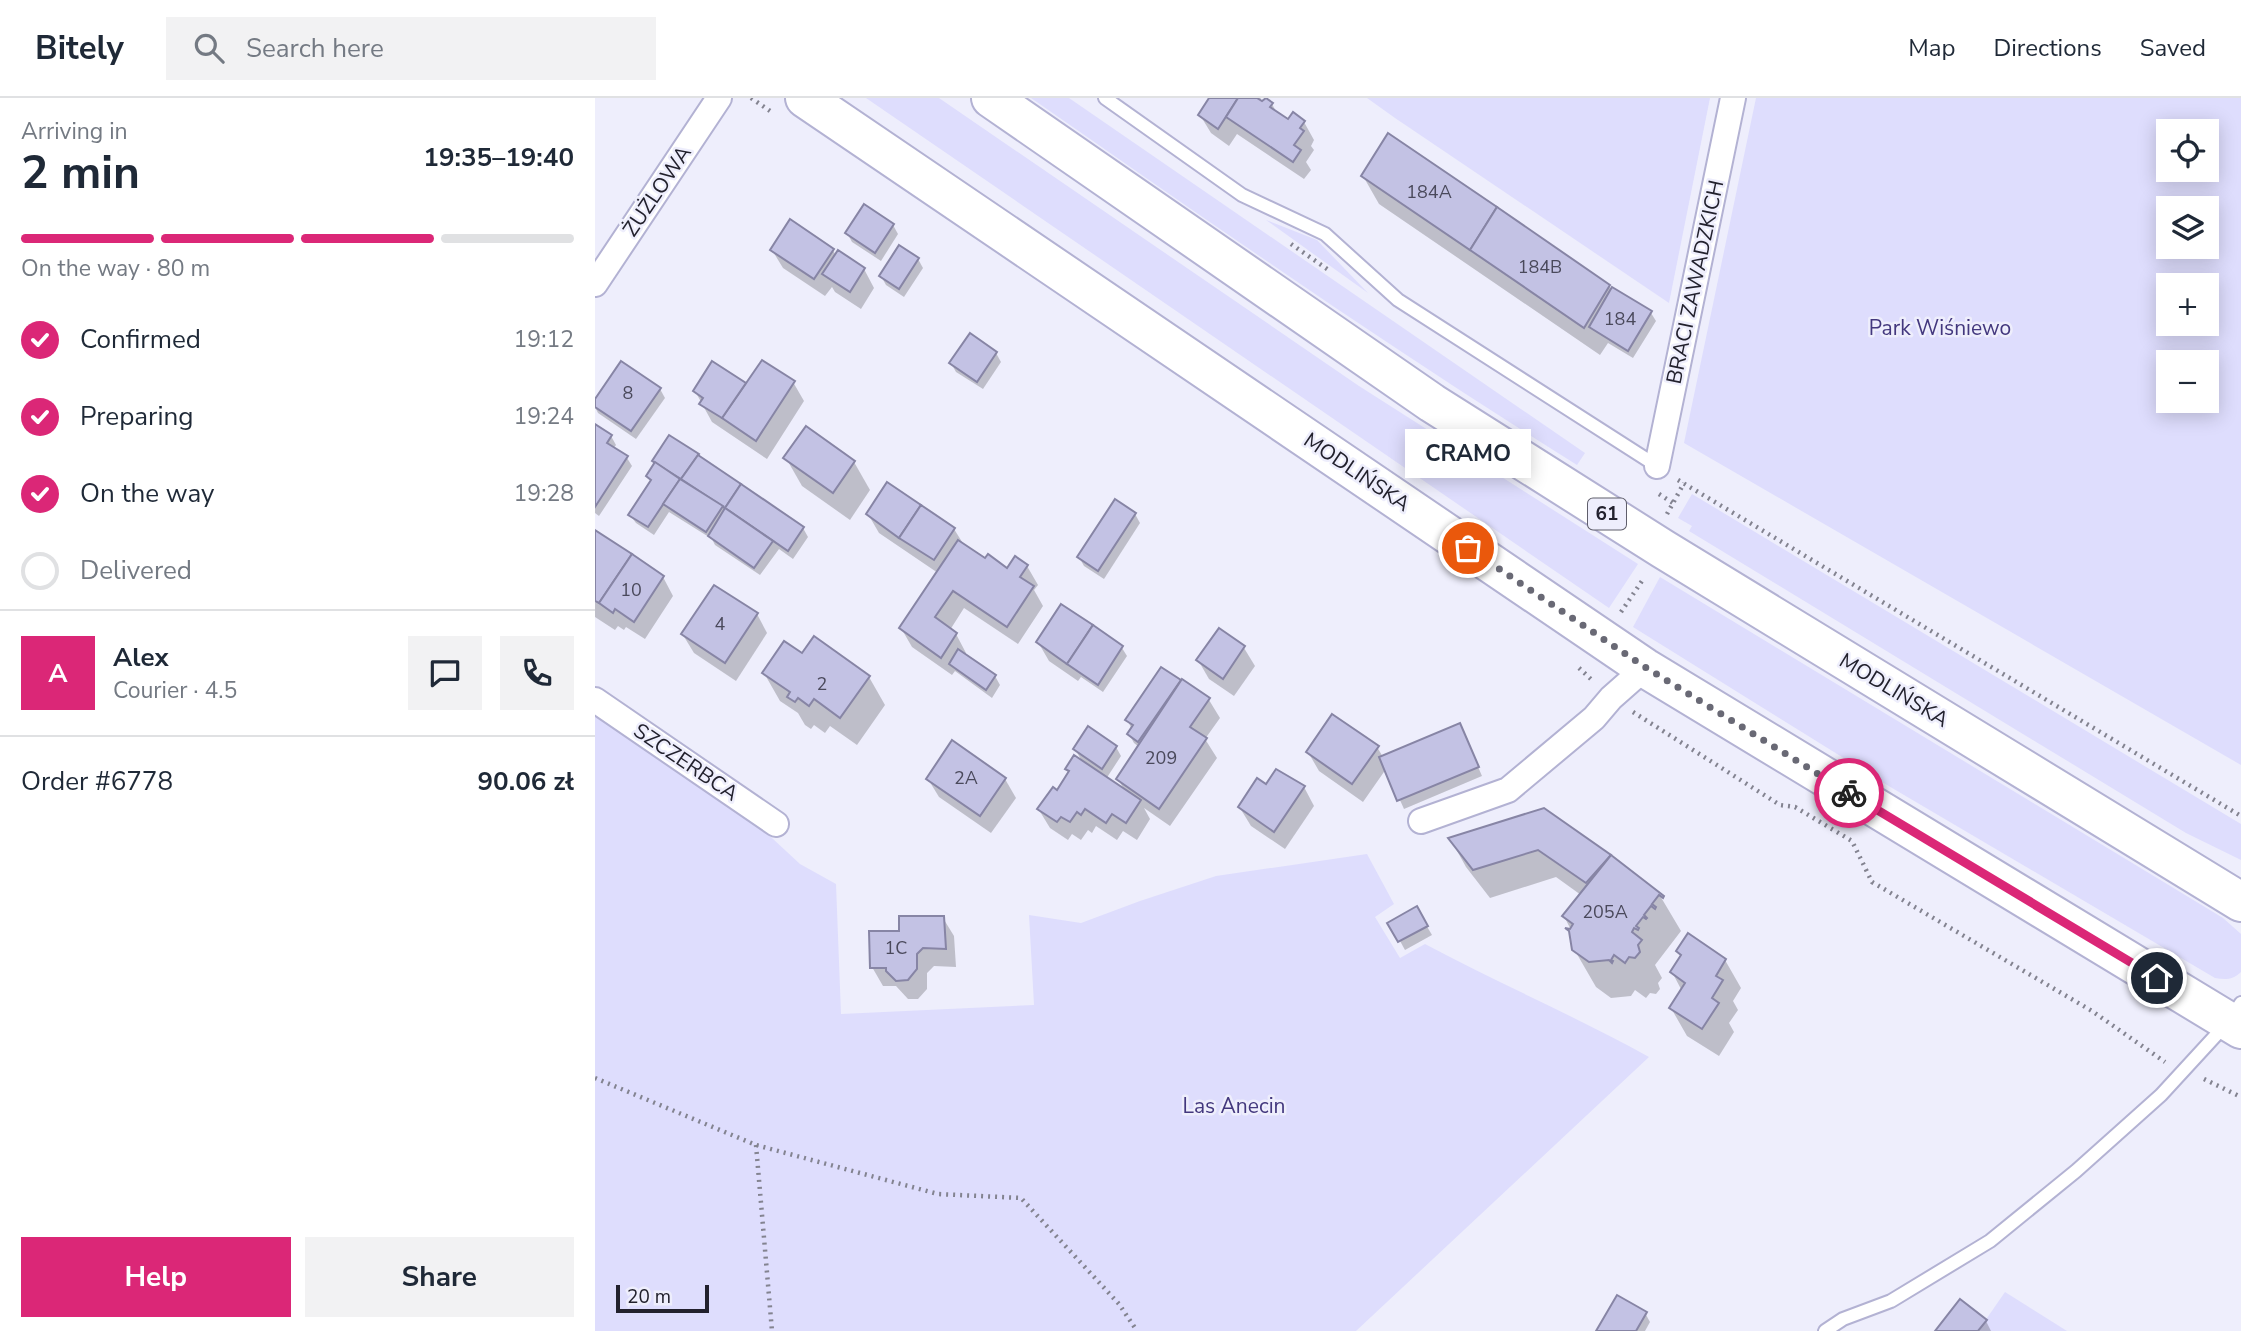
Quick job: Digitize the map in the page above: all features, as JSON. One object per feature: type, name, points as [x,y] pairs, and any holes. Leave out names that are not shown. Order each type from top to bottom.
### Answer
[{"type":"main road","name":"MODLIŃSKA","points":[[805,98],[1645,667],[2237,1018]]},
{"type":"main road","name":"MODLIŃSKA","points":[[991,98],[1432,403],[1663,549],[2241,902]]},
{"type":"street","name":"ŻUŻLOWA","points":[[595,284],[719,98]]},
{"type":"street","name":"BRACI ZAWADZKICH","points":[[1657,466],[1733,98]]},
{"type":"street","points":[[1421,821],[1508,790],[1594,718],[1611,698],[1645,667]]},
{"type":"street","name":"SZCZERBCA","points":[[595,700],[776,824]]},
{"type":"lane","points":[[1105,98],[1242,195],[1325,234],[1398,300],[1657,466]]},
{"type":"lane","points":[[1825,1331],[1843,1319],[1891,1301],[1990,1241],[2076,1171],[2161,1095],[2237,1018]]},
{"type":"path","points":[[1657,466],[2241,816]]},
{"type":"path","points":[[1603,639],[1663,549]]},
{"type":"path","points":[[1580,669],[1611,698],[1780,805],[1795,807],[1853,841],[1872,882],[2092,1011],[2181,1074],[2209,1080],[2241,1097]]},
{"type":"path","points":[[595,1078],[756,1145],[938,1194],[1021,1198],[1119,1304],[1137,1331]]},
{"type":"path","points":[[756,1145],[772,1331]]},
{"type":"green space","points":[[866,98],[939,98],[1359,386],[1638,564],[1609,608]]},
{"type":"green space","points":[[1031,98],[1069,98],[1585,453],[1577,465],[1508,421],[1302,285]]},
{"type":"green space","points":[[1367,98],[1710,98],[1669,303],[1395,118]]},
{"type":"green space","name":"Park Wiśniewo","points":[[1756,98],[2241,98],[2241,765],[1684,443]]},
{"type":"green space","points":[[1266,220],[1317,240],[1368,293]]},
{"type":"green space","points":[[1692,494],[2241,824],[2241,860],[2186,833],[1689,531],[1692,526],[1678,518]]},
{"type":"green space","points":[[1660,577],[2223,918],[2241,934],[2241,972],[2229,979],[2215,978],[1887,785],[1633,627]]},
{"type":"green space","name":"Las Anecin","points":[[595,715],[758,825],[800,864],[836,884],[841,1014],[1034,1005],[1029,915],[1081,923],[1216,876],[1367,854],[1394,904],[1375,917],[1400,958],[1425,944],[1649,1057],[1356,1331],[595,1331]]},
{"type":"green space","points":[[2005,1292],[2067,1331],[1978,1331]]},
{"type":"building","points":[[1209,98],[1238,98],[1218,129],[1198,115]]},
{"type":"building","points":[[1238,98],[1257,98],[1262,101],[1266,98],[1273,103],[1270,107],[1288,119],[1293,112],[1305,121],[1300,128],[1304,131],[1294,145],[1301,150],[1293,162],[1226,117]]},
{"type":"building","points":[[1388,133],[1497,207],[1470,250],[1361,176]]},
{"type":"building","points":[[864,204],[894,224],[875,253],[845,233]]},
{"type":"building","points":[[1497,207],[1610,285],[1584,328],[1470,250]]},
{"type":"building","points":[[790,219],[834,249],[814,279],[770,250]]},
{"type":"building","points":[[899,245],[919,258],[899,289],[879,276]]},
{"type":"building","points":[[838,250],[865,268],[850,292],[822,274]]},
{"type":"building","points":[[1612,287],[1652,311],[1628,351],[1589,327]]},
{"type":"building","points":[[970,333],[997,352],[977,382],[949,363]]},
{"type":"building","points":[[762,360],[795,381],[756,441],[722,418]]},
{"type":"building","points":[[621,361],[661,388],[631,431],[595,407],[595,399]]},
{"type":"building","points":[[712,361],[746,383],[722,418],[699,404],[703,398],[693,391]]},
{"type":"building","points":[[595,424],[612,435],[607,443],[628,456],[595,507]]},
{"type":"building","points":[[806,426],[855,461],[833,493],[783,458]]},
{"type":"building","points":[[669,435],[699,454],[681,479],[652,461]]},
{"type":"building","points":[[698,455],[741,484],[725,508],[681,479]]},
{"type":"building","points":[[655,462],[680,479],[648,527],[628,515],[651,480],[646,476]]},
{"type":"building","points":[[680,479],[723,506],[706,532],[663,504]]},
{"type":"building","points":[[887,482],[921,505],[899,538],[866,514]]},
{"type":"building","points":[[741,484],[804,527],[788,551],[725,508]]},
{"type":"building","points":[[1115,499],[1136,513],[1098,571],[1077,557]]},
{"type":"building","points":[[921,505],[955,528],[934,560],[899,538]]},
{"type":"building","points":[[725,508],[773,541],[754,568],[708,536]]},
{"type":"building","points":[[595,530],[632,554],[599,603],[595,601]]},
{"type":"building","points":[[958,540],[985,558],[988,554],[1007,568],[1015,556],[1028,565],[1020,577],[1034,586],[1007,627],[953,591],[935,617],[957,633],[941,658],[899,628]]},
{"type":"building","points":[[632,554],[664,576],[634,622],[615,609],[613,613],[599,603]]},
{"type":"building","points":[[714,585],[758,613],[725,663],[681,634]]},
{"type":"building","points":[[1061,604],[1093,625],[1067,664],[1036,642]]},
{"type":"building","points":[[1093,625],[1123,646],[1098,685],[1067,664]]},
{"type":"building","points":[[1219,628],[1245,646],[1223,679],[1196,660]]},
{"type":"building","points":[[814,636],[870,676],[840,718],[814,699],[809,706],[798,698],[795,702],[787,697],[790,692],[762,673],[784,641],[802,653]]},
{"type":"building","points":[[958,649],[996,675],[986,690],[949,664]]},
{"type":"building","points":[[1161,667],[1181,680],[1138,742],[1127,734],[1133,725],[1125,720]]},
{"type":"building","points":[[1182,679],[1210,698],[1190,727],[1207,738],[1159,809],[1116,779]]},
{"type":"building","points":[[1332,714],[1379,746],[1352,784],[1306,752]]},
{"type":"building","points":[[1460,723],[1479,767],[1397,801],[1379,757]]},
{"type":"building","points":[[1088,726],[1117,746],[1102,769],[1073,749]]},
{"type":"building","points":[[952,740],[1006,778],[980,816],[926,779]]},
{"type":"building","points":[[1074,755],[1141,800],[1126,823],[1112,814],[1106,823],[1085,809],[1081,815],[1077,812],[1070,822],[1061,817],[1057,822],[1037,809],[1053,787],[1057,790],[1069,771],[1065,769]]},
{"type":"building","points":[[1276,769],[1305,786],[1274,832],[1238,807],[1257,778],[1266,784]]},
{"type":"building","points":[[1544,808],[1611,855],[1586,883],[1538,850],[1473,870],[1448,838]]},
{"type":"building","points":[[1611,855],[1664,896],[1663,898],[1659,895],[1652,904],[1655,909],[1651,906],[1644,915],[1647,918],[1643,917],[1636,926],[1638,930],[1634,928],[1632,932],[1642,940],[1638,945],[1640,952],[1635,958],[1629,957],[1625,963],[1614,955],[1612,963],[1609,960],[1589,962],[1572,950],[1569,931],[1565,928],[1570,929],[1573,924],[1562,916]]},
{"type":"building","points":[[1417,906],[1428,926],[1398,942],[1387,923]]},
{"type":"building","points":[[899,916],[944,916],[946,949],[923,948],[917,954],[917,969],[908,980],[896,981],[886,968],[870,968],[869,931],[899,931]]},
{"type":"building","points":[[1688,933],[1726,959],[1716,976],[1723,980],[1712,998],[1719,1003],[1702,1029],[1669,1008],[1685,983],[1670,972],[1681,955],[1676,951]]},
{"type":"building","points":[[1617,1295],[1647,1312],[1636,1331],[1596,1331]]},
{"type":"building","points":[[1960,1299],[1987,1320],[1978,1331],[1935,1331]]},
{"type":"way so far","points":[[1468,548],[1645,667],[1849,793]]},
{"type":"place","name":"CRAMO","points":[[1468,548]]},
{"type":"route","points":[[1849,793],[2157,978]]}]
